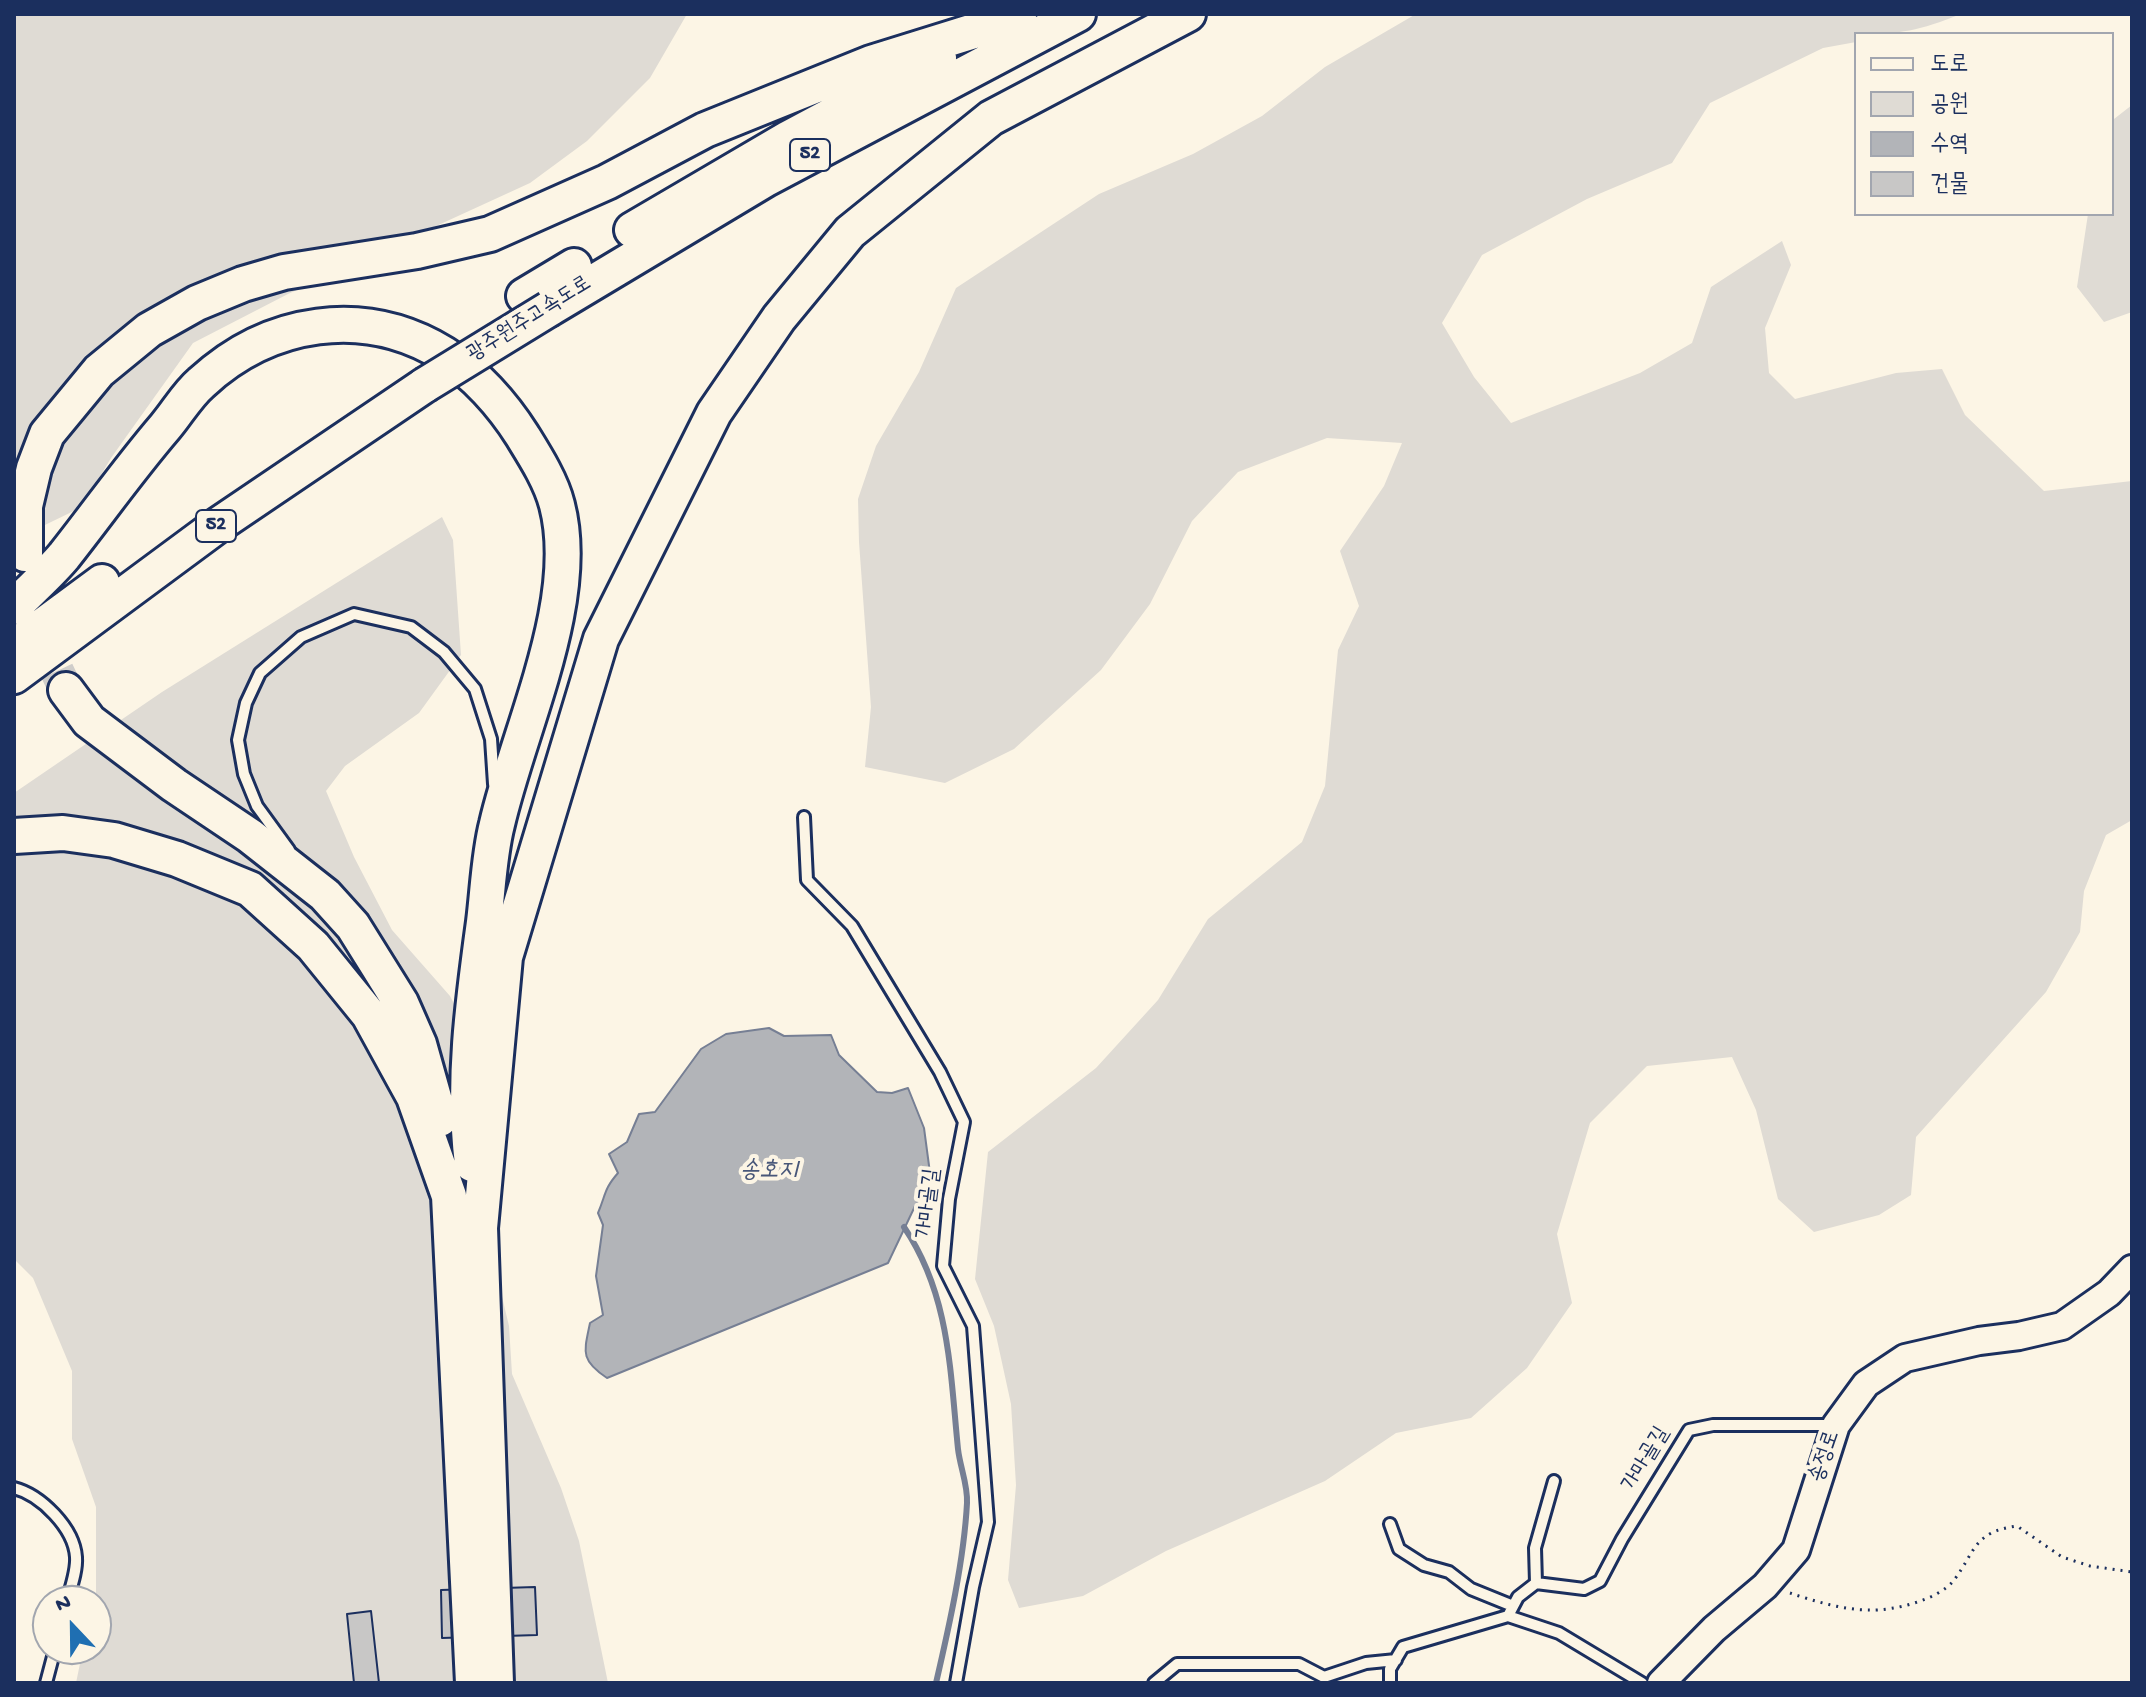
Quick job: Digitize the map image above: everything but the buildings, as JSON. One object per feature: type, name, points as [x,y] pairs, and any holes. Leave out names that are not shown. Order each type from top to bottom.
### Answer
[{"type":"highway","name":"광주원주고속도로","points":[[536,302],[1078,14]]},
{"type":"highway","points":[[480,1228],[505,957],[601,639],[714,413],[779,318],[850,232],[991,118],[1188,14]]},
{"type":"highway","name":"광주원주고속도로","points":[[14,647],[216,500],[536,302],[686,197],[789,138],[1022,15]]},
{"type":"highway","points":[[25,554],[25,506],[34,468],[47,434],[99,371],[149,330],[197,303],[243,284],[284,272],[417,251],[490,234],[607,182],[705,130],[871,63],[1022,15]]},
{"type":"highway","points":[[14,607],[62,558],[125,474],[200,383],[230,362],[276,338],[299,330],[343,323],[382,327],[422,341],[453,359],[495,398],[513,420],[534,453],[557,503],[563,541],[563,581],[542,668],[496,825],[473,1006],[466,1119],[480,1228],[496,1683]]},
{"type":"highway","name":"광주원주고속도로","points":[[14,676],[419,375]]},
{"type":"highway","points":[[66,690],[89,721],[174,785],[250,836],[325,895],[353,926],[378,963],[401,1003],[419,1044],[439,1113],[449,1196],[473,1683]]},
{"type":"highway","points":[[14,836],[63,833],[114,840],[177,859],[250,889],[313,946],[369,1015],[414,1097],[449,1196]]},
{"type":"street","name":"송정로","points":[[1661,1683],[1714,1629],[1771,1578],[1796,1550],[1836,1425],[1866,1384],[1905,1358],[2062,1326],[2109,1293],[2132,1269]]},
{"type":"lane","points":[[325,895],[257,806],[244,774],[238,740],[246,703],[260,673],[301,637],[354,614],[411,627],[444,652],[475,689],[491,739],[496,825]]},
{"type":"lane","name":"가마골길","points":[[804,817],[807,880],[852,926],[940,1072],[964,1122],[949,1199],[943,1266],[973,1326],[988,1522],[956,1683]]},
{"type":"lane","name":"가마골길","points":[[1536,1583],[1584,1589],[1600,1581],[1689,1430],[1713,1425],[1836,1425]]},
{"type":"lane","points":[[1390,1683],[1390,1669],[1403,1647],[1510,1611],[1518,1597],[1536,1583],[1535,1548],[1554,1481]]},
{"type":"lane","points":[[14,1488],[34,1495],[73,1540],[76,1567],[71,1585]]},
{"type":"lane","points":[[1390,1524],[1399,1549],[1424,1565],[1449,1572],[1471,1589],[1559,1633],[1642,1683]]},
{"type":"lane","points":[[1154,1683],[1177,1664],[1299,1664],[1316,1678],[1366,1663],[1396,1660]]},
{"type":"path","points":[[1771,1578],[1791,1594],[1870,1610],[1922,1601],[1939,1594],[1954,1581],[1979,1541],[1992,1533],[2017,1526],[2062,1557],[2090,1566],[2132,1572]]},
{"type":"green space","points":[[14,14],[687,14],[650,78],[587,141],[530,183],[288,294],[193,343],[111,458],[82,507],[14,540]]},
{"type":"green space","points":[[1416,14],[1961,14],[1910,30],[1854,32],[1854,42],[1823,48],[1710,103],[1672,163],[1587,199],[1482,255],[1442,323],[1474,377],[1511,423],[1640,373],[1692,343],[1711,287],[1782,241],[1791,265],[1765,328],[1769,373],[1795,399],[1896,373],[1942,369],[1965,415],[2044,491],[2132,481],[2132,820],[2106,835],[2084,891],[2080,932],[2046,992],[1916,1137],[1911,1195],[1879,1215],[1814,1232],[1778,1199],[1756,1110],[1732,1057],[1647,1066],[1590,1123],[1557,1234],[1572,1303],[1527,1368],[1471,1418],[1396,1433],[1325,1481],[1166,1551],[1083,1596],[1019,1608],[1008,1580],[1016,1485],[1011,1404],[994,1326],[975,1279],[988,1152],[1096,1068],[1158,1000],[1208,919],[1302,842],[1325,786],[1338,650],[1359,606],[1340,551],[1384,486],[1402,443],[1327,438],[1238,472],[1192,521],[1150,604],[1101,670],[1014,749],[945,783],[865,767],[871,707],[858,499],[876,446],[919,372],[956,288],[1099,194],[1193,154],[1262,116],[1325,67]]},
{"type":"green space","points":[[2132,105],[2132,312],[2104,322],[2077,287],[2088,216],[2114,216],[2114,119]]},
{"type":"green space","points":[[442,517],[453,540],[461,655],[419,713],[345,766],[326,791],[354,857],[392,930],[450,996],[493,1079],[488,1238],[509,1326],[512,1374],[561,1488],[579,1541],[608,1683],[76,1683],[80,1665],[112,1665],[112,1585],[96,1585],[96,1507],[72,1439],[72,1371],[33,1278],[14,1259],[14,793],[162,692]]},
{"type":"water","name":"송호지","points":[[769,1028],[784,1036],[831,1035],[839,1055],[877,1092],[892,1093],[908,1088],[924,1128],[930,1173],[924,1193],[888,1263],[607,1378],[592,1366],[586,1348],[590,1323],[603,1315],[596,1276],[603,1225],[598,1213],[618,1173],[609,1154],[627,1142],[639,1114],[655,1112],[701,1049],[726,1034]]},
{"type":"waterway","points":[[904,1227],[931,1279],[939,1307],[950,1362],[958,1449],[967,1496],[959,1570],[936,1683]]},
{"type":"tunnel","points":[[35,625],[66,690]]}]
